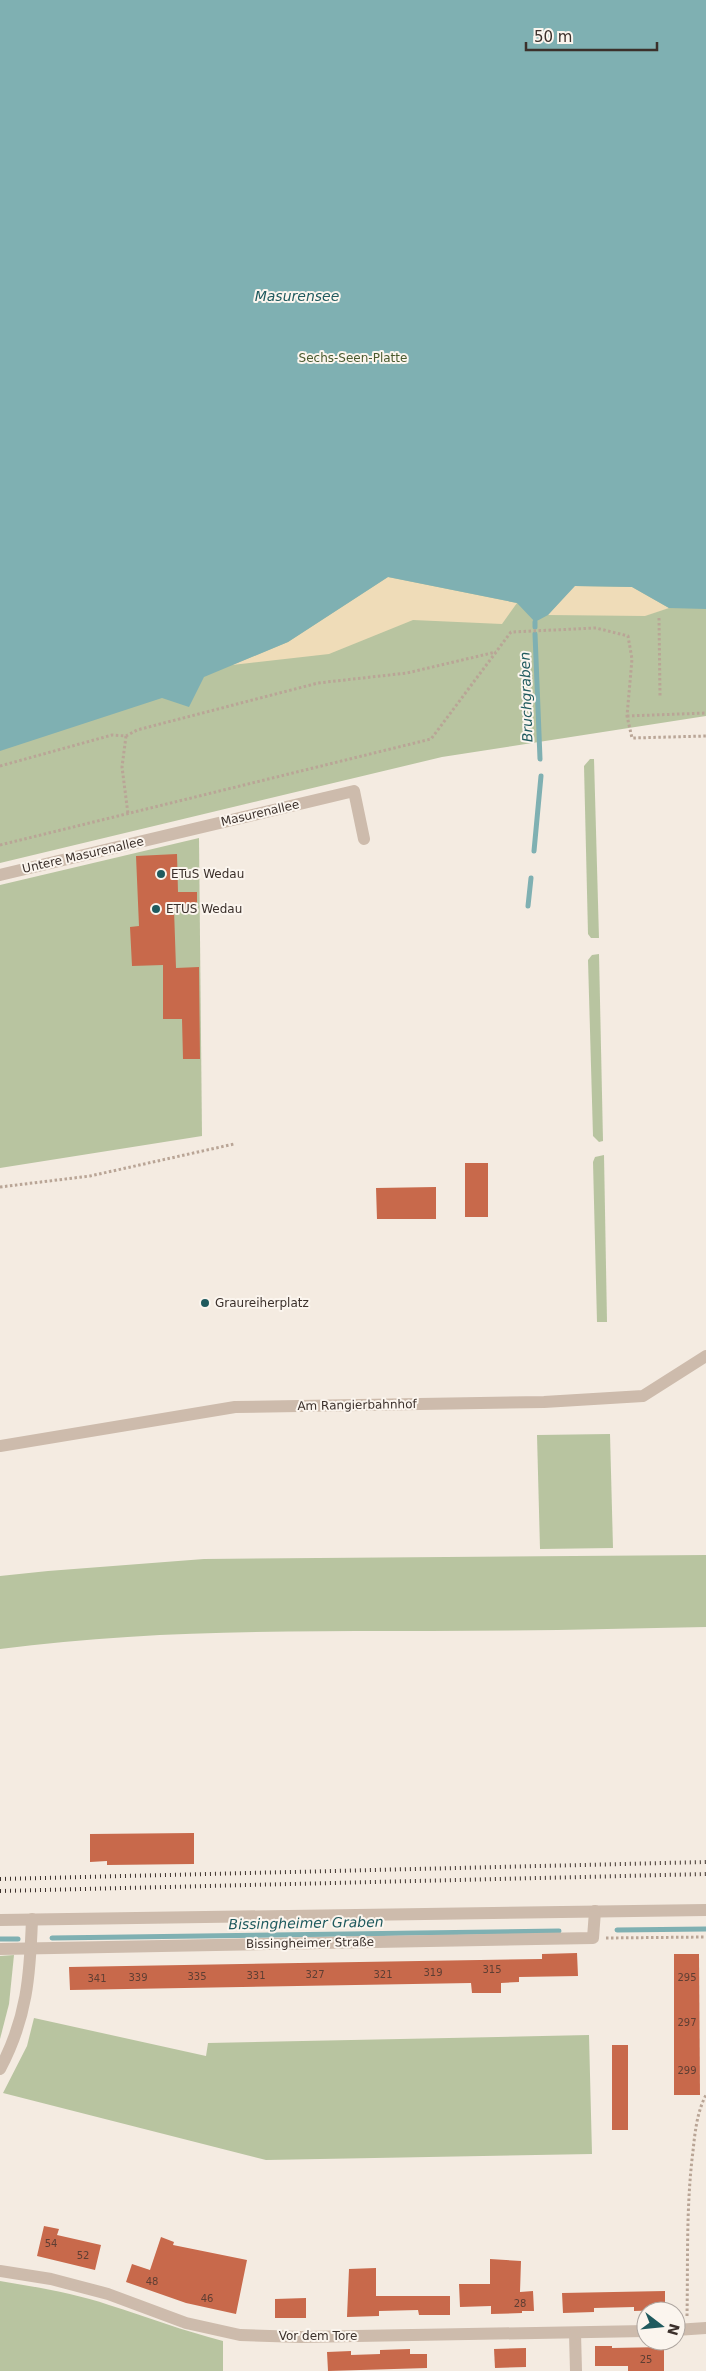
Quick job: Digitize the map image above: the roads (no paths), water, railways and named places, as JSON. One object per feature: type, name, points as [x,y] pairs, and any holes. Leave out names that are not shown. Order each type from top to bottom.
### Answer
[{"type":"street","name":"Masurenallee","points":[[166,836],[354,791],[364,839]]},
{"type":"street","name":"Untere Masurenallee","points":[[0,875],[166,836]]},
{"type":"street","name":"Am Rangierbahnhof","points":[[0,1446],[235,1407],[544,1402],[642,1396],[706,1356]]},
{"type":"street","points":[[0,1920],[706,1910]]},
{"type":"street","name":"Bissingheimer Straße","points":[[0,1949],[593,1938],[595,1911]]},
{"type":"street","points":[[0,2070],[16,2037],[28,1988],[32,1948],[32,1920]]},
{"type":"street","name":"Vor dem Tore","points":[[0,2271],[51,2279],[108,2294],[186,2323],[240,2335],[301,2337],[636,2331]]},
{"type":"street","points":[[686,2330],[706,2328]]},
{"type":"street","points":[[575,2333],[576,2371]]},
{"type":"water","name":"Masurensee","points":[[0,0],[706,0],[706,609],[669,608],[632,587],[575,586],[548,615],[535,622],[517,603],[388,577],[288,642],[204,677],[189,707],[162,698],[0,751]]},
{"type":"waterway","name":"Bruchgraben","points":[[535,622],[535,627]]},
{"type":"waterway","name":"Bruchgraben","points":[[535,634],[540,759]]},
{"type":"waterway","name":"Bruchgraben","points":[[534,851],[541,776]]},
{"type":"waterway","name":"Bruchgraben","points":[[528,906],[531,878]]},
{"type":"waterway","name":"Bissingheimer Graben","points":[[617,1930],[706,1929]]},
{"type":"waterway","name":"Bissingheimer Graben","points":[[52,1938],[559,1931]]},
{"type":"waterway","name":"Bissingheimer Graben","points":[[0,1939],[18,1939]]},
{"type":"railway","points":[[0,1879],[706,1862]]},
{"type":"railway","points":[[0,1891],[706,1874]]},
{"type":"place","name":"ETuS Wedau","points":[[161,874]]},
{"type":"place","name":"ETUS Wedau","points":[[156,909]]},
{"type":"place","name":"Graureiherplatz","points":[[205,1303]]},
{"type":"park label","name":"Sechs-Seen-Platte","points":[[353,358]]}]
